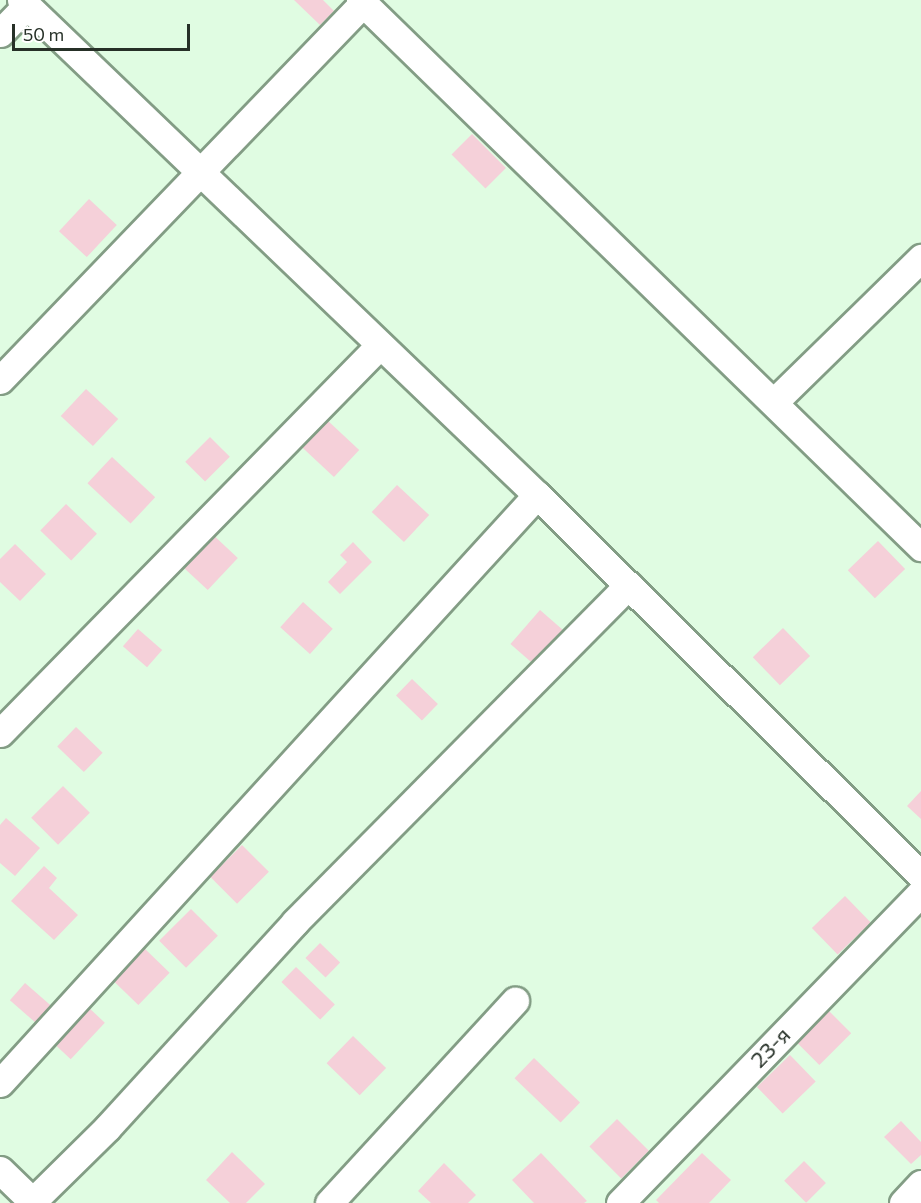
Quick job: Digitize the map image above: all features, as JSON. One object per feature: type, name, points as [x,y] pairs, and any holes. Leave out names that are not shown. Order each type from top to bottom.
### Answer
[{"type":"street","points":[[0,380],[361,2],[921,547]]},
{"type":"street","points":[[0,33],[24,3],[537,495],[921,875]]},
{"type":"street","points":[[774,402],[921,258]]},
{"type":"street","points":[[0,734],[380,345]]},
{"type":"street","points":[[0,1083],[537,495]]},
{"type":"street","points":[[0,1170],[33,1202],[108,1127],[295,922],[628,585]]},
{"type":"street","name":"23-я","points":[[620,1203],[921,892]]},
{"type":"street","points":[[329,1203],[514,1001]]},
{"type":"street","points":[[903,1203],[921,1184]]},
{"type":"building","points":[[294,0],[323,0],[334,11],[320,25]]},
{"type":"building","points":[[472,134],[506,168],[485,188],[451,155]]},
{"type":"building","points":[[89,199],[117,225],[87,257],[59,231]]},
{"type":"building","points":[[86,389],[118,419],[93,446],[61,416]]},
{"type":"building","points":[[327,420],[359,450],[334,477],[302,447]]},
{"type":"building","points":[[210,437],[230,457],[205,482],[185,462]]},
{"type":"building","points":[[112,457],[155,497],[131,524],[87,483]]},
{"type":"building","points":[[397,485],[429,515],[404,542],[372,512]]},
{"type":"building","points":[[66,504],[97,534],[71,560],[40,531]]},
{"type":"building","points":[[210,532],[238,558],[208,590],[180,564]]},
{"type":"building","points":[[878,541],[905,569],[875,598],[848,570]]},
{"type":"building","points":[[353,542],[372,562],[340,594],[328,582],[347,562],[340,555]]},
{"type":"building","points":[[15,544],[46,574],[20,601],[0,582],[0,559]]},
{"type":"building","points":[[303,602],[333,629],[310,654],[280,627]]},
{"type":"building","points":[[540,610],[569,635],[539,669],[510,644]]},
{"type":"building","points":[[783,628],[810,656],[780,685],[753,657]]},
{"type":"building","points":[[138,629],[162,650],[147,667],[123,646]]},
{"type":"building","points":[[412,679],[438,704],[422,721],[396,696]]},
{"type":"building","points":[[76,727],[103,753],[84,772],[57,746]]},
{"type":"building","points":[[63,786],[90,813],[58,845],[31,818]]},
{"type":"building","points":[[921,791],[921,819],[907,806]]},
{"type":"building","points":[[6,818],[40,848],[15,876],[0,863],[0,825]]},
{"type":"building","points":[[242,845],[269,872],[237,904],[210,877]]},
{"type":"building","points":[[44,866],[57,878],[49,888],[78,915],[54,940],[11,901]]},
{"type":"building","points":[[845,896],[871,923],[838,955],[812,928]]},
{"type":"building","points":[[191,909],[218,936],[186,968],[159,941]]},
{"type":"building","points":[[320,943],[340,962],[326,978],[305,958]]},
{"type":"building","points":[[143,947],[170,973],[138,1005],[112,979]]},
{"type":"building","points":[[296,967],[335,1005],[320,1020],[281,982]]},
{"type":"building","points":[[25,983],[51,1006],[36,1023],[10,1000]]},
{"type":"building","points":[[88,1007],[105,1023],[71,1059],[54,1044]]},
{"type":"building","points":[[825,1007],[851,1033],[819,1065],[793,1039]]},
{"type":"building","points":[[353,1036],[386,1068],[360,1095],[327,1063]]},
{"type":"building","points":[[790,1055],[816,1082],[783,1114],[757,1087]]},
{"type":"building","points":[[534,1058],[580,1102],[561,1123],[515,1078]]},
{"type":"building","points":[[617,1119],[649,1151],[621,1178],[589,1147]]},
{"type":"building","points":[[901,1121],[921,1142],[921,1155],[911,1164],[884,1137]]},
{"type":"building","points":[[232,1152],[265,1184],[246,1203],[230,1203],[206,1180]]},
{"type":"building","points":[[541,1153],[587,1201],[584,1203],[534,1203],[512,1180]]},
{"type":"building","points":[[702,1153],[731,1180],[709,1203],[659,1203],[656,1200]]},
{"type":"building","points":[[804,1161],[826,1183],[806,1203],[784,1181]]},
{"type":"building","points":[[444,1163],[476,1195],[468,1203],[431,1203],[418,1191]]}]
